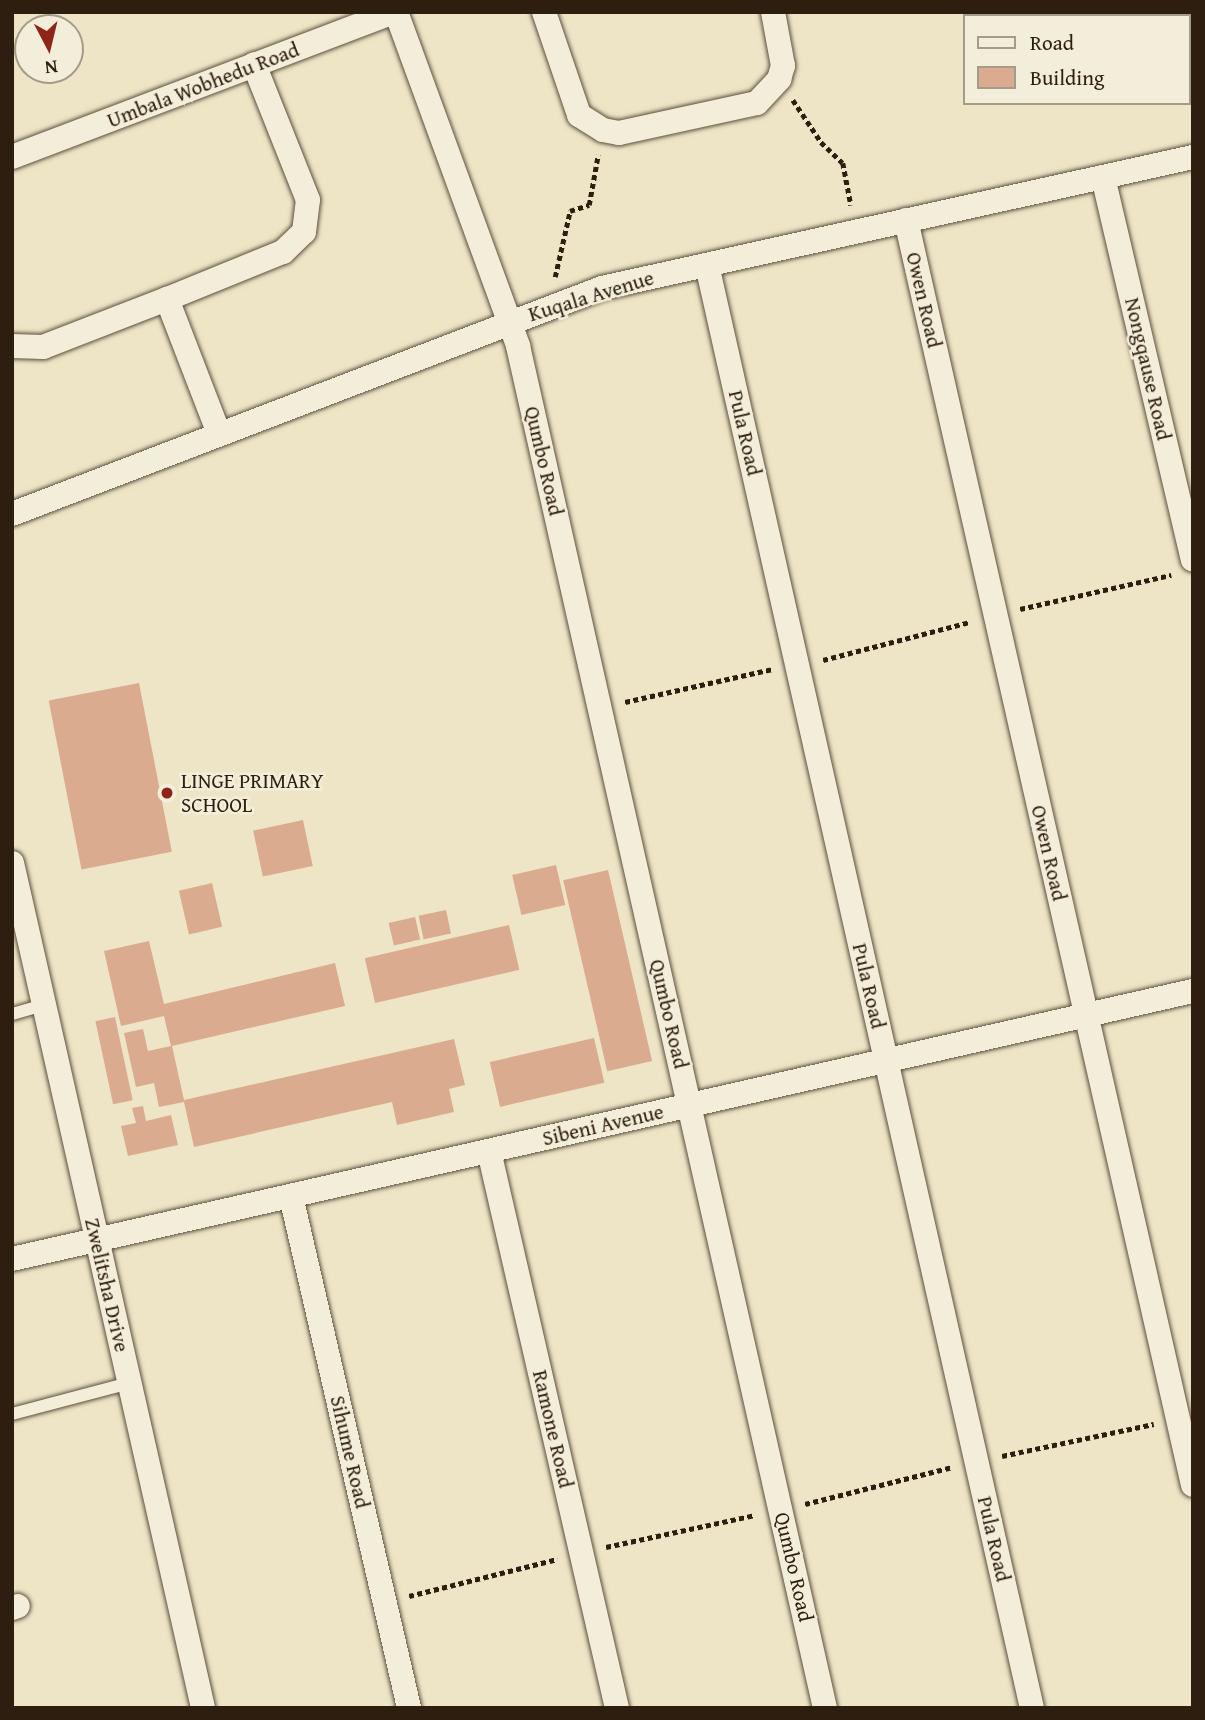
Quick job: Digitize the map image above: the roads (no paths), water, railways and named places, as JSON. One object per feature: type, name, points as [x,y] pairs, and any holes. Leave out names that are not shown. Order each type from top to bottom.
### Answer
[{"type":"street","name":"Umbala Wobhedu Road","points":[[12,157],[395,12]]},
{"type":"street","name":"Qumbo Road","points":[[395,12],[518,346],[825,1708]]},
{"type":"street","points":[[544,12],[574,107],[603,130],[619,133],[749,106],[779,79],[782,54],[773,12]]},
{"type":"street","points":[[12,346],[43,347],[167,299],[283,252],[303,232],[308,200],[254,64]]},
{"type":"street","name":"Kuqala Avenue","points":[[12,514],[548,307],[707,265],[1193,156]]},
{"type":"street","name":"Nongqause Road","points":[[1103,177],[1186,567]]},
{"type":"street","name":"Owen Road","points":[[906,220],[1193,1485]]},
{"type":"street","name":"Pula Road","points":[[707,265],[1032,1708]]},
{"type":"street","points":[[167,299],[219,434]]},
{"type":"street","name":"Zwelitsha Drive","points":[[12,863],[203,1708]]},
{"type":"street","name":"Sibeni Avenue","points":[[12,1259],[1193,991]]},
{"type":"street","name":"Ramone Road","points":[[489,1151],[617,1708]]},
{"type":"street","name":"Sihume Road","points":[[291,1196],[409,1708]]},
{"type":"lane","points":[[12,1014],[44,1005]]},
{"type":"lane","points":[[12,1414],[129,1383]]},
{"type":"place","name":"LINGE PRIMARY SCHOOL","points":[[167,793]]}]
